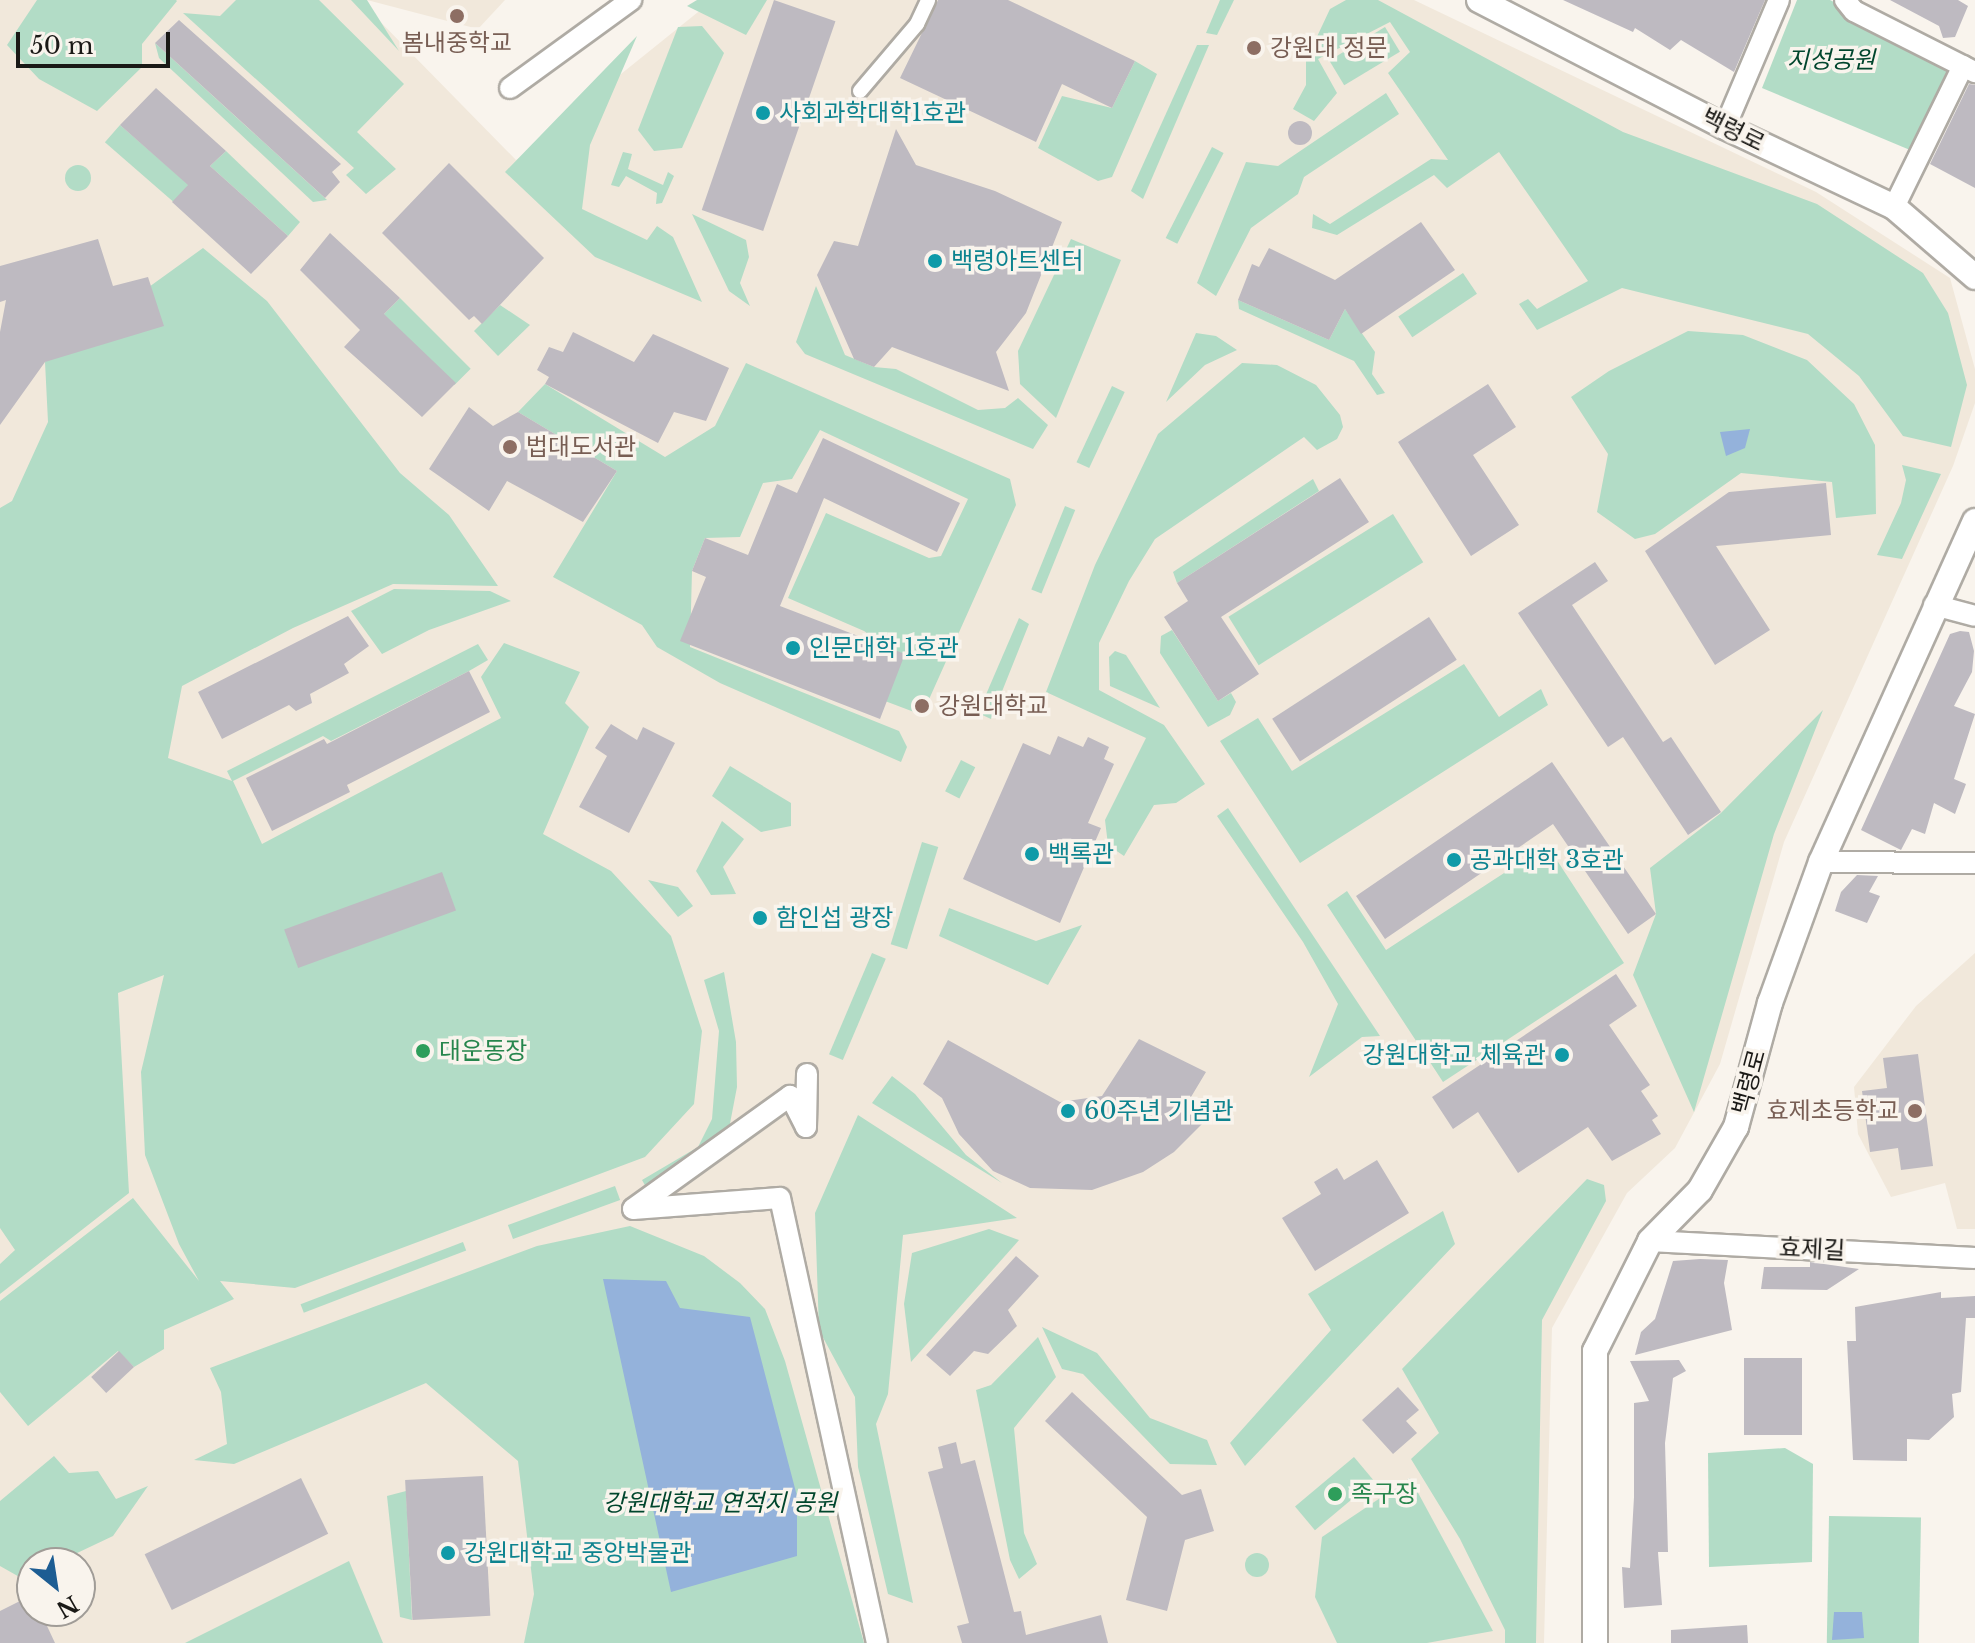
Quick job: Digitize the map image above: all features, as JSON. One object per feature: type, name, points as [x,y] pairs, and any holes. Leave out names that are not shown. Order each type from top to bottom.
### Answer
[{"type":"street","points":[[510,88],[631,0]]},
{"type":"street","points":[[860,91],[917,24],[928,0]]},
{"type":"street","name":"백령로","points":[[1479,0],[1725,127],[1894,207],[1975,277]]},
{"type":"street","points":[[1725,127],[1779,0]]},
{"type":"street","points":[[1845,0],[1854,11],[1969,69],[1894,207]]},
{"type":"street","name":"백령로","points":[[1595,1643],[1595,1351],[1650,1241],[1700,1190],[1736,1127],[1770,1003],[1821,862],[1934,605],[1975,521]]},
{"type":"street","points":[[1934,605],[1975,616]]},
{"type":"street","points":[[1821,862],[1975,863]]},
{"type":"street","points":[[807,1074],[806,1127],[790,1096],[633,1209],[780,1198],[877,1643]]},
{"type":"street","name":"효제길","points":[[1650,1241],[1975,1258]]},
{"type":"shaded area","name":"강원대학교","points":[[0,0],[359,0],[516,160],[565,130],[616,78],[713,0],[1414,0],[1816,192],[1950,278],[1975,369],[1975,403],[1953,466],[1784,842],[1720,1064],[1675,1148],[1627,1193],[1552,1328],[1544,1643],[0,1643]]},
{"type":"shaded area","name":"봄내중학교","points":[[367,0],[505,0],[478,29]]},
{"type":"shaded area","name":"효제초등학교","points":[[1975,953],[1975,1229],[1957,1229],[1945,1183],[1891,1197],[1858,1134],[1854,1087],[1916,1006]]},
{"type":"green space","points":[[37,0],[177,1],[142,44],[142,67],[97,111],[39,79],[7,45]]},
{"type":"green space","points":[[236,0],[319,0],[404,84],[357,132],[396,169],[366,194],[346,175],[354,168],[183,13],[220,16]]},
{"type":"green space","points":[[351,0],[367,0],[399,51]]},
{"type":"green space","points":[[697,0],[767,0],[746,35],[687,6]]},
{"type":"green space","points":[[1220,0],[1234,0],[1217,35],[1206,33]]},
{"type":"green space","points":[[1346,0],[1378,0],[1623,132],[1817,204],[1923,273],[1948,313],[1967,385],[1951,447],[1903,436],[1859,376],[1808,334],[1622,288],[1537,330],[1519,304],[1528,299],[1537,309],[1588,281],[1499,152],[1447,188],[1434,175],[1337,235],[1312,228],[1313,214],[1330,224],[1431,159],[1448,160],[1388,73],[1410,52],[1390,22],[1318,59],[1337,93],[1314,121],[1293,109],[1306,85],[1306,60],[1330,9]]},
{"type":"green space","name":"지성공원","points":[[1797,0],[1830,0],[1955,65],[1910,150],[1762,88]]},
{"type":"green space","points":[[702,26],[724,53],[682,148],[654,151],[638,130],[678,27]]},
{"type":"green space","points":[[1385,27],[1400,52],[1344,85],[1329,60]]},
{"type":"green space","points":[[637,36],[590,145],[582,209],[647,240],[657,226],[673,237],[702,302],[595,257],[505,172]]},
{"type":"green space","points":[[155,43],[327,200],[313,202],[159,58]]},
{"type":"green space","points":[[1197,45],[1209,45],[1143,199],[1131,191]]},
{"type":"green space","points":[[1135,61],[1157,74],[1112,177],[1098,181],[1038,148],[1062,96],[1112,108]]},
{"type":"green space","points":[[1386,93],[1399,114],[1304,177],[1298,194],[1251,228],[1216,296],[1197,283],[1246,162],[1278,166]]},
{"type":"green space","points":[[120,125],[189,185],[174,202],[105,142]]},
{"type":"green space","points":[[1212,147],[1224,153],[1177,244],[1166,238]]},
{"type":"green space","points":[[226,151],[300,222],[288,236],[210,166]]},
{"type":"green space","points":[[623,152],[632,154],[628,169],[663,185],[668,172],[674,176],[662,203],[656,204],[657,193],[626,176],[619,187],[611,185]]},
{"type":"green space","points":[[78,165],[87,169],[91,178],[87,187],[78,191],[69,187],[65,178],[69,169]]},
{"type":"green space","points":[[692,214],[746,240],[749,257],[740,283],[750,306],[729,291]]},
{"type":"green space","points":[[1071,239],[1121,260],[1056,418],[1020,384],[1018,351]]},
{"type":"green space","points":[[203,248],[267,301],[400,473],[449,515],[498,586],[393,584],[293,628],[182,686],[168,758],[232,781],[227,771],[478,644],[488,660],[469,671],[331,741],[323,736],[233,781],[262,844],[501,718],[481,677],[504,643],[580,672],[565,703],[589,727],[543,834],[611,871],[671,936],[702,1031],[694,1104],[645,1157],[295,1288],[220,1281],[234,1299],[164,1330],[164,1349],[134,1367],[118,1351],[28,1426],[0,1392],[0,1301],[133,1198],[199,1281],[179,1244],[145,1155],[141,1072],[164,975],[118,993],[129,1193],[0,1294],[0,1264],[15,1250],[0,1228],[0,508],[12,501],[48,422],[45,362]]},
{"type":"green space","points":[[1463,273],[1477,294],[1412,337],[1398,317]]},
{"type":"green space","points":[[816,286],[845,355],[874,367],[896,369],[978,410],[1005,408],[1018,398],[1048,425],[1033,449],[805,354],[796,342]]},
{"type":"green space","points":[[400,298],[471,369],[454,385],[384,314]]},
{"type":"green space","points":[[1238,300],[1329,340],[1345,309],[1375,352],[1372,374],[1385,393],[1377,395],[1354,361],[1239,309]]},
{"type":"green space","points":[[500,305],[530,325],[498,356],[474,331]]},
{"type":"green space","points":[[1688,331],[1743,335],[1807,360],[1854,404],[1875,445],[1876,514],[1836,518],[1832,482],[1741,473],[1655,534],[1635,539],[1597,512],[1608,454],[1571,397],[1609,371]]},
{"type":"green space","points":[[1196,333],[1216,336],[1237,350],[1205,365],[1166,402]]},
{"type":"green space","points":[[746,363],[1010,479],[1016,505],[922,715],[885,701],[898,654],[864,631],[788,598],[826,513],[929,558],[941,556],[968,499],[820,430],[792,479],[763,483],[740,537],[705,538],[692,571],[690,647],[899,731],[907,747],[901,762],[720,683],[657,647],[642,625],[553,577],[617,471],[518,412],[545,384],[665,457],[715,426]]},
{"type":"green space","points":[[1242,363],[1277,365],[1316,385],[1340,415],[1343,427],[1337,439],[1317,450],[1304,437],[1155,539],[1129,581],[1099,643],[1099,690],[1164,725],[1205,784],[1176,803],[1154,805],[1124,856],[1108,845],[1105,820],[1146,738],[1046,692],[1095,565],[1158,434]]},
{"type":"green space","points":[[1112,386],[1125,392],[1089,468],[1077,462]]},
{"type":"green space","points":[[1902,465],[1941,474],[1902,559],[1877,555],[1901,503],[1906,480]]},
{"type":"green space","points":[[1313,479],[1319,491],[1177,583],[1173,572]]},
{"type":"green space","points":[[1065,506],[1075,510],[1041,594],[1031,589]]},
{"type":"green space","points":[[1393,514],[1423,562],[1259,665],[1228,617]]},
{"type":"green space","points":[[394,589],[490,591],[511,601],[429,630],[382,654],[351,611]]},
{"type":"green space","points":[[1019,618],[1029,624],[991,719],[978,713]]},
{"type":"green space","points":[[1172,630],[1218,701],[1231,693],[1236,702],[1230,715],[1208,727],[1160,653],[1161,636]]},
{"type":"green space","points":[[1115,651],[1126,655],[1160,708],[1110,686],[1109,657]]},
{"type":"green space","points":[[1464,664],[1499,717],[1541,689],[1548,705],[1300,863],[1220,741],[1258,718],[1292,771]]},
{"type":"green space","points":[[1823,710],[1774,834],[1694,1112],[1633,975],[1656,914],[1650,868],[1721,813]]},
{"type":"green space","points":[[961,760],[975,767],[959,798],[945,791]]},
{"type":"green space","points":[[730,766],[791,803],[791,826],[761,832],[712,796]]},
{"type":"green space","points":[[1228,808],[1380,1036],[1362,1037],[1309,1077],[1338,1004],[1303,942],[1217,816]]},
{"type":"green space","points":[[722,821],[744,839],[723,867],[736,894],[711,895],[696,871]]},
{"type":"green space","points":[[922,842],[938,847],[907,949],[891,944]]},
{"type":"green space","points":[[1547,845],[1624,963],[1443,1082],[1327,905],[1347,891],[1386,950]]},
{"type":"green space","points":[[648,880],[678,887],[693,906],[678,917]]},
{"type":"green space","points":[[949,908],[1036,941],[1082,925],[1048,985],[939,936]]},
{"type":"green space","points":[[872,953],[886,959],[843,1060],[829,1054]]},
{"type":"green space","points":[[724,972],[736,1042],[737,1087],[728,1134],[650,1194],[642,1180],[698,1147],[712,1119],[719,1031],[704,980]]},
{"type":"green space","points":[[892,1076],[915,1094],[966,1155],[1002,1183],[872,1103]]},
{"type":"green space","points":[[858,1115],[1017,1218],[903,1235],[888,1394],[876,1424],[913,1603],[888,1594],[858,1467],[855,1397],[819,1330],[815,1213]]},
{"type":"green space","points":[[1587,1179],[1604,1185],[1606,1201],[1542,1320],[1536,1643],[1505,1643],[1505,1630],[1460,1539],[1411,1459],[1439,1433],[1402,1369]]},
{"type":"green space","points":[[615,1186],[620,1200],[513,1239],[508,1225]]},
{"type":"green space","points":[[1443,1211],[1455,1244],[1245,1466],[1230,1443],[1331,1330],[1308,1294]]},
{"type":"green space","name":"강원대학교 연적지 공원","points":[[630,1226],[704,1256],[740,1283],[765,1309],[785,1361],[864,1643],[524,1643],[534,1594],[518,1461],[426,1383],[234,1464],[194,1460],[227,1444],[221,1392],[210,1368],[537,1246]]},
{"type":"green space","points":[[989,1229],[1019,1240],[911,1362],[904,1304],[912,1253]]},
{"type":"green space","points":[[463,1242],[466,1250],[304,1313],[301,1304]]},
{"type":"green space","points":[[1042,1327],[1097,1353],[1150,1418],[1207,1440],[1217,1465],[1170,1464],[1083,1374],[1062,1369]]},
{"type":"green space","points":[[1038,1337],[1056,1377],[1014,1428],[1024,1533],[1037,1564],[1019,1579],[1010,1560],[976,1390],[991,1385]]},
{"type":"green space","points":[[1785,1448],[1813,1464],[1812,1562],[1709,1567],[1708,1453]]},
{"type":"green space","points":[[54,1456],[69,1473],[98,1471],[116,1499],[148,1486],[113,1536],[90,1547],[16,1547],[16,1575],[0,1566],[0,1501]]},
{"type":"green space","name":"족구장","points":[[1354,1457],[1374,1481],[1315,1530],[1295,1506]]},
{"type":"green space","points":[[1410,1478],[1493,1631],[1427,1643],[1337,1643],[1315,1597],[1322,1537]]},
{"type":"green space","points":[[406,1491],[412,1620],[400,1617],[387,1496]]},
{"type":"green space","points":[[1829,1516],[1921,1518],[1919,1643],[1827,1643]]},
{"type":"green space","points":[[1257,1553],[1265,1557],[1269,1565],[1265,1573],[1257,1577],[1249,1573],[1245,1565],[1249,1557]]},
{"type":"green space","points":[[349,1561],[383,1643],[185,1643]]},
{"type":"water","points":[[1750,429],[1745,448],[1726,456],[1720,432]]},
{"type":"water","points":[[603,1279],[666,1281],[680,1308],[750,1317],[797,1496],[797,1556],[671,1592]]},
{"type":"water","points":[[1834,1612],[1862,1612],[1864,1638],[1832,1640]]},
{"type":"building","name":"사회과학대학1호관","points":[[774,0],[835,21],[763,231],[702,210]]},
{"type":"building","points":[[938,0],[1008,0],[1135,61],[1112,108],[1062,84],[1036,142],[900,78]]},
{"type":"building","points":[[1563,0],[1765,0],[1734,72],[1681,40],[1670,50],[1635,28],[1633,32]]},
{"type":"building","points":[[1890,0],[1958,0],[1968,6],[1955,37],[1943,38],[1939,26]]},
{"type":"building","points":[[179,20],[341,164],[332,172],[340,182],[325,198],[155,43]]},
{"type":"building","points":[[1969,84],[1975,85],[1975,188],[1930,164]]},
{"type":"building","points":[[156,88],[226,151],[210,166],[288,236],[251,274],[172,202],[188,185],[120,125]]},
{"type":"building","points":[[1300,121],[1308,125],[1312,133],[1308,141],[1300,145],[1292,141],[1288,133],[1292,125]]},
{"type":"building","name":"백령아트센터","points":[[896,129],[916,165],[995,191],[1062,222],[1026,313],[996,352],[1009,391],[892,347],[874,367],[854,359],[817,275],[834,241],[858,246]]},
{"type":"building","points":[[449,163],[544,258],[482,324],[474,316],[469,320],[382,233]]},
{"type":"building","points":[[1421,222],[1455,270],[1361,334],[1345,309],[1329,340],[1238,300],[1252,264],[1259,267],[1269,248],[1335,280]]},
{"type":"building","points":[[330,233],[400,298],[384,314],[456,383],[422,417],[344,347],[360,330],[300,270]]},
{"type":"building","points":[[98,239],[113,286],[148,277],[164,326],[45,362],[0,425],[0,332],[6,300],[0,302],[0,266]]},
{"type":"building","points":[[573,332],[634,362],[653,334],[729,368],[706,421],[674,412],[658,443],[545,384],[549,377],[537,370],[549,347],[563,352]]},
{"type":"building","points":[[1488,384],[1516,427],[1473,455],[1519,525],[1471,556],[1398,442]]},
{"type":"building","name":"법대도서관","points":[[469,407],[493,426],[518,412],[617,471],[583,522],[507,481],[489,511],[429,469]]},
{"type":"building","points":[[823,438],[960,503],[937,552],[824,498],[780,606],[905,654],[880,719],[680,641],[706,577],[692,571],[705,538],[748,555],[777,484],[797,493]]},
{"type":"building","points":[[1340,478],[1369,522],[1221,617],[1259,674],[1218,701],[1164,617],[1188,601],[1177,583]]},
{"type":"building","points":[[1826,483],[1831,535],[1716,546],[1770,630],[1715,665],[1645,551],[1729,492]]},
{"type":"building","points":[[1595,562],[1608,581],[1572,605],[1663,742],[1671,737],[1721,812],[1688,835],[1623,737],[1608,747],[1518,613]]},
{"type":"building","points":[[348,616],[369,646],[344,664],[349,673],[310,694],[312,703],[296,711],[289,705],[222,739],[198,692]]},
{"type":"building","points":[[1429,617],[1457,660],[1300,762],[1272,719]]},
{"type":"building","points":[[1969,632],[1974,651],[1972,672],[1954,706],[1975,714],[1954,779],[1966,784],[1955,814],[1934,803],[1925,834],[1912,829],[1901,850],[1861,830],[1950,634]]},
{"type":"building","points":[[469,671],[490,712],[347,785],[350,792],[272,831],[246,778],[324,739],[327,744]]},
{"type":"building","points":[[611,724],[637,740],[643,727],[675,743],[629,833],[579,807],[607,756],[595,748]]},
{"type":"building","name":"백록관","points":[[1058,736],[1083,747],[1088,737],[1109,747],[1104,759],[1114,764],[1088,823],[1101,828],[1060,923],[963,879],[1023,743],[1050,755]]},
{"type":"building","name":"공과대학 3호관","points":[[1552,762],[1656,914],[1628,934],[1553,824],[1385,939],[1356,896]]},
{"type":"building","points":[[442,872],[456,911],[298,968],[284,929]]},
{"type":"building","points":[[1857,875],[1878,876],[1869,892],[1880,896],[1867,923],[1835,911],[1841,892]]},
{"type":"building","name":"강원대학교 체육관","points":[[1616,974],[1637,1006],[1609,1025],[1650,1085],[1641,1091],[1658,1116],[1652,1120],[1661,1134],[1612,1161],[1588,1127],[1518,1173],[1478,1112],[1453,1129],[1432,1097]]},
{"type":"building","name":"60주년 기념관","points":[[1139,1039],[1206,1072],[1185,1107],[1205,1121],[1174,1152],[1143,1172],[1092,1190],[1030,1188],[993,1171],[959,1134],[942,1098],[923,1084],[948,1040],[1060,1102],[1102,1096]]},
{"type":"building","points":[[1918,1054],[1933,1166],[1901,1170],[1898,1148],[1870,1152],[1862,1091],[1887,1088],[1883,1058]]},
{"type":"building","points":[[1377,1160],[1409,1213],[1315,1271],[1282,1218],[1321,1194],[1314,1182],[1337,1168],[1344,1180]]},
{"type":"building","points":[[1016,1256],[1039,1276],[1008,1310],[1017,1326],[988,1354],[974,1351],[950,1376],[926,1355]]},
{"type":"building","points":[[1728,1260],[1724,1283],[1732,1330],[1635,1355],[1641,1332],[1655,1319],[1673,1261]]},
{"type":"building","points":[[1810,1262],[1859,1269],[1827,1290],[1761,1289],[1764,1267],[1810,1267]]},
{"type":"building","points":[[1941,1292],[1941,1298],[1975,1296],[1975,1318],[1966,1318],[1961,1392],[1952,1394],[1954,1417],[1929,1440],[1907,1439],[1907,1461],[1853,1460],[1847,1341],[1856,1341],[1855,1307]]},
{"type":"building","points":[[119,1351],[134,1367],[106,1393],[91,1377]]},
{"type":"building","points":[[1744,1358],[1802,1358],[1802,1435],[1744,1435]]},
{"type":"building","points":[[1679,1360],[1686,1371],[1673,1378],[1665,1443],[1668,1552],[1658,1552],[1662,1605],[1624,1608],[1622,1567],[1630,1568],[1634,1497],[1634,1403],[1649,1401],[1630,1361]]},
{"type":"building","points":[[1398,1387],[1419,1410],[1406,1421],[1417,1433],[1393,1454],[1362,1420]]},
{"type":"building","points":[[1072,1392],[1182,1495],[1201,1489],[1214,1531],[1185,1540],[1167,1611],[1126,1600],[1147,1517],[1045,1421]]},
{"type":"building","points":[[956,1442],[961,1464],[975,1460],[1014,1612],[1021,1611],[1026,1635],[1101,1615],[1108,1643],[962,1643],[957,1626],[969,1623],[928,1472],[943,1468],[938,1447]]},
{"type":"building","name":"강원대학교 중앙박물관","points":[[483,1476],[490,1616],[412,1620],[405,1480]]},
{"type":"building","points":[[301,1478],[328,1534],[172,1610],[145,1554]]},
{"type":"building","points":[[16,1603],[16,1627],[48,1627],[55,1643],[0,1643],[0,1611]]},
{"type":"building","points":[[1747,1625],[1748,1643],[1671,1643],[1671,1630]]},
{"type":"place","name":"봄내중학교","points":[[457,16]]},
{"type":"place","name":"강원대 정문","points":[[1254,48]]},
{"type":"place","name":"사회과학대학1호관","points":[[763,113]]},
{"type":"place","name":"백령아트센터","points":[[935,261]]},
{"type":"place","name":"법대도서관","points":[[510,447]]},
{"type":"place","name":"인문대학 1호관","points":[[793,648]]},
{"type":"place","name":"강원대학교","points":[[922,706]]},
{"type":"place","name":"백록관","points":[[1032,854]]},
{"type":"place","name":"공과대학 3호관","points":[[1454,860]]},
{"type":"place","name":"함인섭 광장","points":[[760,918]]},
{"type":"place","name":"대운동장","points":[[423,1051]]},
{"type":"place","name":"강원대학교 체육관","points":[[1562,1055]]},
{"type":"place","name":"60주년 기념관","points":[[1068,1111]]},
{"type":"place","name":"효제초등학교","points":[[1915,1111]]},
{"type":"place","name":"족구장","points":[[1335,1494]]},
{"type":"place","name":"강원대학교 중앙박물관","points":[[448,1553]]}]
